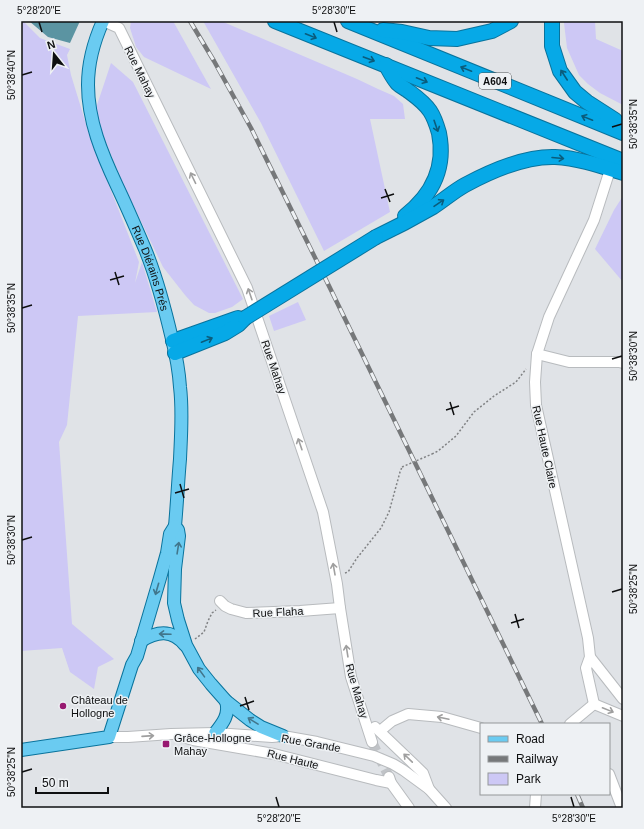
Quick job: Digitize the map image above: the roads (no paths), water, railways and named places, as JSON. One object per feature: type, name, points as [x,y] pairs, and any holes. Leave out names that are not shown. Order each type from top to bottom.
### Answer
[{"type":"highway","name":"A604","points":[[275,21],[623,161]]},
{"type":"highway","name":"A604","points":[[348,21],[623,133]]},
{"type":"highway","points":[[365,28],[402,32],[429,38],[457,39],[492,31],[511,21]]},
{"type":"highway","points":[[552,21],[552,46],[560,71],[575,92],[587,102],[615,120],[623,129]]},
{"type":"highway","points":[[378,236],[415,208],[426,195],[437,176],[441,144],[437,127],[430,111],[418,99],[398,84],[386,65]]},
{"type":"highway","points":[[174,347],[239,321],[378,236],[411,220],[464,186],[488,174],[517,163],[554,157],[587,162],[623,173]]},
{"type":"main road","name":"Rue Diérains Prés","points":[[103,21],[95,42],[89,69],[88,97],[93,124],[96,135],[155,276],[174,347],[180,387],[181,439],[175,526],[179,536],[175,569],[174,603],[178,620],[186,646],[199,669],[226,701],[261,727],[283,736]]},
{"type":"main road","name":"Rue Diérains Prés","points":[[109,737],[132,664],[137,656],[162,573],[170,534],[175,526]]},
{"type":"main road","name":"Rue Diérains Prés","points":[[141,641],[155,634],[164,633],[177,636],[186,646]]},
{"type":"main road","points":[[215,733],[226,717],[228,706],[226,701]]},
{"type":"main road","points":[[21,750],[109,737]]},
{"type":"street","name":"Rue Mahay","points":[[103,21],[119,28],[247,288],[322,512],[335,576],[351,678],[372,742]]},
{"type":"street","name":"Rue Haute Claire","points":[[594,704],[586,668],[590,658],[588,638],[536,405],[535,382],[537,354],[549,317],[594,220],[608,176]]},
{"type":"street","points":[[537,354],[569,362],[623,363]]},
{"type":"street","name":"Rue Flaha","points":[[220,601],[231,609],[246,613],[340,608]]},
{"type":"street","points":[[590,658],[623,699]]},
{"type":"street","points":[[575,722],[594,704],[623,716]]},
{"type":"street","points":[[380,731],[392,721],[408,714],[442,717],[480,728]]},
{"type":"street","points":[[365,721],[380,731],[424,773],[428,789]]},
{"type":"street","name":"Rue Grande","points":[[109,737],[215,733],[272,737],[283,736],[323,743],[374,756],[403,770],[428,789],[446,808]]},
{"type":"street","name":"Rue Haute","points":[[171,734],[193,740],[274,754],[376,780],[390,780],[409,808]]},
{"type":"street","points":[[610,777],[622,808]]},
{"type":"street","points":[[535,808],[536,795]]},
{"type":"water","points":[[29,21],[80,21],[70,43],[48,37]]},
{"type":"tunnel","points":[[372,742],[389,777]]},
{"type":"railway","points":[[190,21],[251,128],[542,723]]},
{"type":"railway","points":[[577,795],[583,808]]},
{"type":"place","name":"Château de Hollogne","points":[[63,706]]},
{"type":"place","name":"Grâce-Hollogne Mahay","points":[[166,744]]}]
